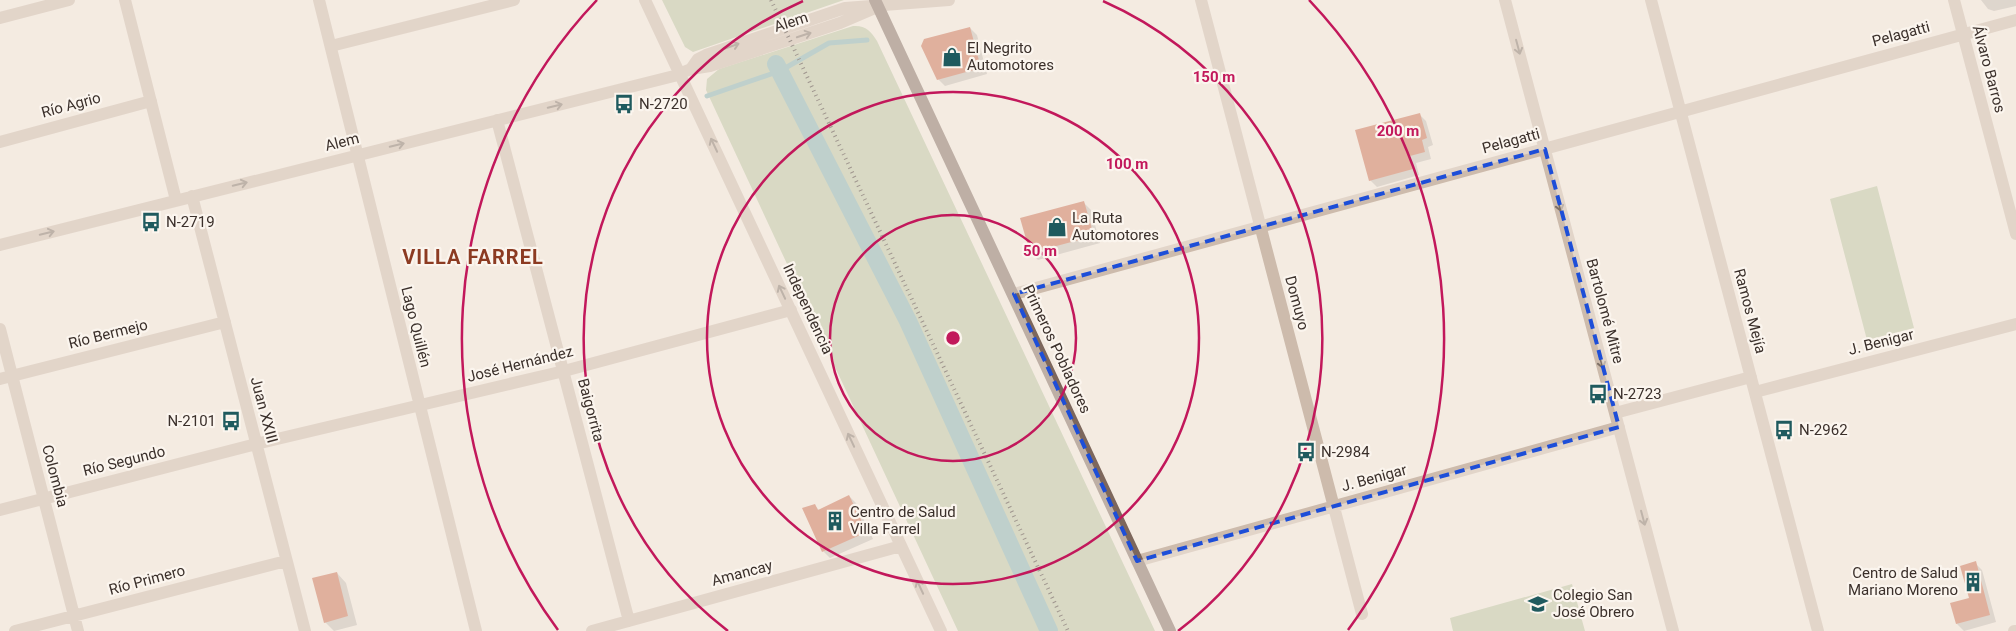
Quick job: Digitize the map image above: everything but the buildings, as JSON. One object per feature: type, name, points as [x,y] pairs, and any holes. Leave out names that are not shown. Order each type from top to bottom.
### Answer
[{"type":"main road","name":"Primeros Pobladores","points":[[877,3],[1170,631]]},
{"type":"street","points":[[0,18],[69,0]]},
{"type":"street","points":[[125,0],[176,200]]},
{"type":"street","name":"Lago Quillén","points":[[319,0],[418,406],[476,631]]},
{"type":"street","points":[[330,46],[514,0]]},
{"type":"street","name":"Independencia","points":[[646,0],[685,72],[790,310],[941,631]]},
{"type":"street","points":[[877,3],[949,0]]},
{"type":"street","name":"Domuyo","points":[[1201,0],[1362,614]]},
{"type":"street","name":"Bartolomé Mitre","points":[[1505,0],[1673,631]]},
{"type":"street","name":"Ramos Mejía","points":[[1651,0],[1818,631]]},
{"type":"street","name":"Álvaro Barros","points":[[1954,0],[2016,234]]},
{"type":"street","name":"Alem","points":[[0,245],[710,66],[840,23],[877,3]]},
{"type":"street","name":"Pelagatti","points":[[1014,294],[2016,20]]},
{"type":"street","name":"Río Agrio","points":[[0,142],[151,101]]},
{"type":"street","name":"Baigorrita","points":[[497,120],[629,621]]},
{"type":"street","name":"Juan XXIII","points":[[192,196],[305,631]]},
{"type":"street","name":"José Hernández","points":[[256,444],[564,371],[790,310]]},
{"type":"street","name":"Río Bermejo","points":[[6,377],[225,322]]},
{"type":"street","name":"J. Benigar","points":[[1755,392],[2016,324]]},
{"type":"street","name":"Colombia","points":[[0,329],[6,377],[44,498],[78,631]]},
{"type":"street","points":[[1615,413],[1751,377]]},
{"type":"street","name":"J. Benigar","points":[[1137,561],[1619,427]]},
{"type":"street","name":"Río Segundo","points":[[0,510],[256,444]]},
{"type":"street","name":"Amancay","points":[[592,631],[901,546]]},
{"type":"street","name":"Río Primero","points":[[15,631],[286,560]]},
{"type":"highlighted area","points":[[1545,149],[1619,427],[1137,561],[1014,294]]},
{"type":"green space","points":[[662,0],[844,0],[693,52],[685,47]]},
{"type":"green space","points":[[853,26],[867,29],[877,41],[1155,631],[958,631],[706,90],[707,79],[719,69]]},
{"type":"green space","points":[[1877,186],[1914,328],[1867,340],[1830,199]]},
{"type":"green space","name":"Colegio San José Obrero","points":[[1572,584],[1585,631],[1453,631],[1450,618]]},
{"type":"waterway","points":[[707,96],[780,71],[829,43],[867,40]]},
{"type":"waterway","points":[[776,64],[908,321],[1049,631]]},
{"type":"railway","points":[[771,0],[1068,631]]},
{"type":"place","name":"El Negrito Automotores","points":[[952,57]]},
{"type":"place","name":"N-2720","points":[[624,104]]},
{"type":"place","name":"N-2719","points":[[151,222]]},
{"type":"place","name":"La Ruta Automotores","points":[[1057,227]]},
{"type":"place","name":"N-2723","points":[[1598,394]]},
{"type":"place","name":"N-2101","points":[[231,421]]},
{"type":"place","name":"N-2962","points":[[1784,430]]},
{"type":"place","name":"N-2984","points":[[1306,452]]},
{"type":"place","name":"Centro de Salud Villa Farrel","points":[[835,521]]},
{"type":"place","name":"Centro de Salud Mariano Moreno","points":[[1973,582]]},
{"type":"place","name":"Colegio San José Obrero","points":[[1538,604]]},
{"type":"district","name":"VILLA FARREL","points":[[473,257]]}]
